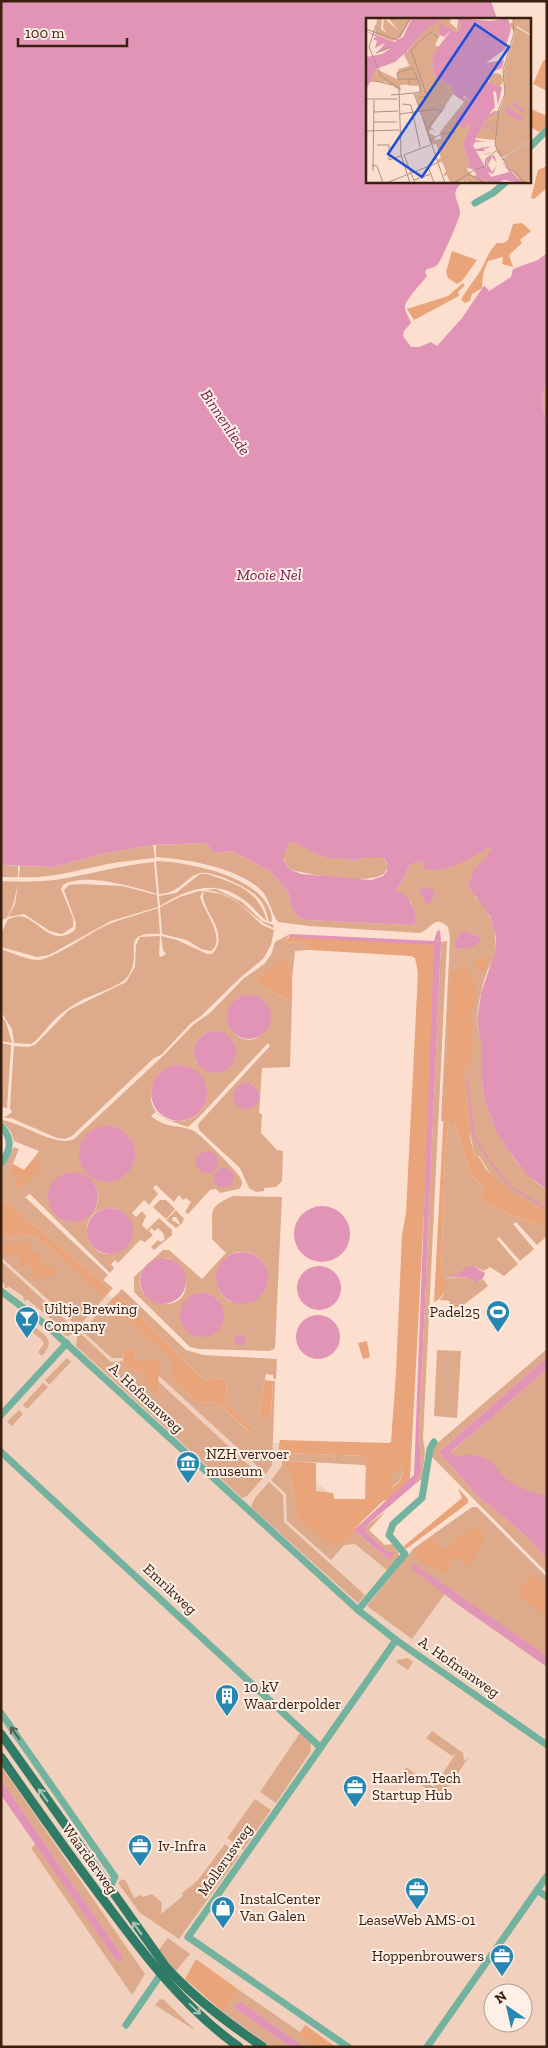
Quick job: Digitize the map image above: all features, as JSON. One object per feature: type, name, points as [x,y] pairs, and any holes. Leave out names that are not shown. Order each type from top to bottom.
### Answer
[{"type":"main road","name":"Waarderweg","points":[[1,1734],[109,1888],[163,1971],[230,2024],[263,2047]]},
{"type":"main road","name":"Waarderweg","points":[[1,1757],[60,1842],[163,1971],[222,2034],[239,2047]]},
{"type":"street","points":[[530,147],[547,130]]},
{"type":"street","points":[[475,203],[493,193],[506,182]]},
{"type":"street","points":[[1,1126],[9,1136],[10,1146],[1,1163]]},
{"type":"street","name":"A. Hofmanweg","points":[[1,1291],[34,1314],[67,1343],[358,1610],[396,1640],[547,1745]]},
{"type":"street","points":[[1,1415],[67,1343]]},
{"type":"street","points":[[358,1610],[405,1554],[389,1535],[393,1524],[422,1498],[430,1449],[434,1442]]},
{"type":"street","name":"Emrikweg","points":[[1,1452],[320,1747]]},
{"type":"street","name":"Mollerusweg","points":[[348,2047],[188,1937],[396,1640]]},
{"type":"street","name":"Waarderweg","points":[[1,1713],[115,1877],[109,1888]]},
{"type":"street","points":[[427,2047],[547,1876]]},
{"type":"street","points":[[537,1890],[547,1898]]},
{"type":"street","points":[[126,2025],[163,1971]]},
{"type":"shaded area","points":[[547,59],[547,91],[533,84],[543,61]]},
{"type":"shaded area","points":[[530,108],[547,116],[547,127],[539,132],[530,127]]},
{"type":"shaded area","points":[[547,166],[547,188],[534,199],[531,198],[538,170]]},
{"type":"shaded area","points":[[522,223],[531,231],[520,240],[522,243],[509,255],[513,267],[502,264],[503,257],[488,261],[483,274],[482,288],[472,294],[470,301],[465,303],[461,300],[497,243],[504,243],[508,240],[513,224]]},
{"type":"shaded area","points":[[452,251],[477,260],[462,281],[457,284],[448,278],[446,272]]},
{"type":"shaded area","points":[[463,283],[465,285],[458,292],[459,296],[414,320],[407,309],[448,296]]},
{"type":"shaded area","points":[[547,384],[547,421],[542,402]]},
{"type":"shaded area","points":[[293,841],[326,858],[343,858],[353,861],[367,857],[383,857],[387,868],[381,875],[351,879],[289,869],[283,858],[289,842]]},
{"type":"shaded area","points":[[206,843],[214,853],[231,851],[270,871],[288,892],[291,907],[298,917],[306,920],[411,925],[416,923],[411,903],[396,892],[410,865],[423,860],[489,848],[497,849],[475,897],[489,915],[495,936],[495,954],[487,972],[477,1015],[482,1046],[482,1083],[491,1117],[505,1146],[525,1171],[547,1190],[547,1213],[508,1193],[492,1176],[479,1156],[475,1158],[470,1134],[454,1121],[471,1175],[485,1189],[481,1199],[509,1214],[547,1228],[547,1236],[537,1245],[516,1222],[513,1224],[534,1249],[520,1261],[499,1237],[497,1239],[518,1264],[504,1276],[490,1267],[484,1271],[473,1266],[458,1275],[443,1278],[441,1275],[445,1154],[449,1121],[441,1121],[450,938],[448,927],[443,923],[436,922],[420,933],[309,926],[278,922],[265,895],[252,883],[240,876],[212,866],[156,857],[156,845]],"holes":[[[462,932],[468,932],[479,937],[470,948],[463,948],[460,937]]]},
{"type":"shaded area","points":[[153,845],[155,858],[114,863],[53,875],[19,877],[20,866],[55,867],[101,854]]},
{"type":"shaded area","points":[[156,861],[207,869],[244,883],[258,894],[268,906],[272,921],[269,922],[267,913],[260,900],[250,891],[214,874],[200,873],[173,891],[159,894]]},
{"type":"shaded area","points":[[154,862],[157,894],[96,880],[72,881],[63,885],[61,889],[73,918],[73,927],[62,934],[50,931],[24,914],[8,917],[15,904],[18,884],[13,905],[7,918],[1,920],[1,881],[55,880],[129,865]]},
{"type":"shaded area","points":[[1,865],[18,866],[18,877],[1,877]]},
{"type":"shaded area","points":[[200,874],[207,874],[245,889],[258,902],[267,921],[247,902],[223,889],[202,888],[181,895],[160,906],[159,896],[176,893]]},
{"type":"shaded area","points":[[69,885],[122,886],[157,895],[158,907],[111,921],[49,955],[37,957],[1,947],[1,934],[8,919],[20,916],[54,935],[67,935],[75,930],[76,923],[64,890]]},
{"type":"shaded area","points":[[216,889],[242,902],[262,921],[273,925],[274,928],[265,923],[257,918],[228,896],[206,890]]},
{"type":"shaded area","points":[[203,891],[200,897],[216,933],[217,940],[211,951],[201,949],[187,940],[162,934],[160,907],[180,897]]},
{"type":"shaded area","points":[[204,891],[221,894],[232,899],[262,925],[274,930],[271,945],[263,959],[190,1024],[161,1055],[154,1058],[72,1136],[65,1139],[57,1138],[11,1118],[4,1118],[12,1112],[10,1108],[14,1046],[28,1047],[35,1045],[69,1010],[126,982],[135,967],[136,945],[140,937],[160,936],[159,955],[161,957],[166,954],[163,950],[161,936],[177,940],[207,954],[212,954],[219,938],[217,929],[205,905]]},
{"type":"shaded area","points":[[158,908],[160,934],[147,934],[139,936],[135,940],[132,968],[124,980],[70,1007],[55,1019],[40,1037],[31,1044],[14,1043],[12,1029],[1,1012],[1,949],[29,959],[45,959],[107,925]]},
{"type":"shaded area","points":[[290,934],[284,943],[304,942],[308,950],[295,951],[292,979],[286,957],[254,981],[292,1001],[290,1067],[262,1068],[259,1113],[262,1114],[261,1133],[277,1150],[283,1151],[282,1181],[276,1187],[264,1188],[264,1191],[256,1192],[249,1188],[240,1168],[198,1127],[199,1123],[270,1046],[268,1043],[188,1127],[164,1118],[175,1121],[187,1120],[197,1115],[203,1107],[206,1098],[206,1087],[202,1078],[194,1070],[182,1065],[169,1067],[160,1073],[153,1082],[152,1102],[156,1111],[163,1117],[156,1112],[151,1116],[167,1125],[194,1131],[234,1169],[242,1183],[239,1189],[220,1193],[216,1189],[210,1190],[188,1214],[185,1212],[191,1202],[186,1198],[183,1200],[179,1195],[174,1202],[156,1185],[153,1188],[158,1194],[149,1205],[144,1200],[132,1213],[136,1217],[142,1211],[146,1216],[142,1225],[147,1230],[159,1218],[172,1230],[172,1235],[154,1250],[151,1247],[158,1240],[161,1242],[165,1239],[163,1233],[158,1228],[155,1231],[151,1228],[149,1231],[153,1235],[145,1242],[140,1240],[118,1263],[115,1260],[111,1264],[114,1268],[110,1273],[30,1194],[25,1197],[108,1275],[103,1280],[113,1288],[111,1290],[8,1203],[1,1201],[1,1169],[14,1147],[19,1149],[10,1171],[17,1177],[16,1183],[38,1164],[33,1159],[39,1151],[14,1141],[11,1132],[1,1120],[58,1140],[67,1141],[74,1139],[164,1055],[194,1024],[210,1013],[243,979],[264,964],[271,955],[275,942]],"holes":[[[240,997],[264,1002],[269,1008],[267,1029],[258,1037],[249,1040],[240,1038],[228,1024],[227,1014],[231,1005]],[[205,1033],[230,1037],[234,1044],[235,1057],[228,1068],[216,1073],[209,1072],[196,1062],[194,1049],[199,1039]],[[252,1084],[257,1089],[233,1098],[235,1088]],[[107,1126],[119,1129],[128,1136],[133,1144],[135,1154],[133,1164],[127,1172],[118,1178],[106,1181],[95,1179],[86,1172],[80,1158],[80,1150],[92,1132]],[[71,1172],[82,1174],[90,1179],[96,1187],[98,1204],[87,1218],[67,1221],[55,1214],[51,1208],[49,1195],[51,1188],[59,1178]],[[114,1208],[125,1215],[129,1220],[132,1231],[125,1248],[112,1254],[101,1252],[93,1246],[88,1237],[87,1227],[91,1217],[100,1210]]]},
{"type":"shaded area","points":[[289,937],[438,943],[410,1479],[390,1499],[383,1501],[355,1528],[358,1531],[357,1533],[352,1532],[346,1536],[348,1539],[333,1547],[298,1518],[289,1469],[284,1464],[289,1461],[316,1463],[316,1491],[333,1493],[334,1499],[365,1499],[366,1466],[364,1465],[367,1456],[284,1453],[279,1444],[280,1440],[391,1442],[402,1235],[406,1213],[418,973],[415,958],[411,956],[308,950],[304,942],[284,943]],"holes":[[[403,1467],[402,1477],[391,1488],[393,1472]]]},
{"type":"shaded area","points":[[447,941],[423,1438],[425,1451],[422,1479],[414,1485],[419,1478],[421,1470],[419,1430],[426,1284],[428,1281],[426,1277],[441,942]]},
{"type":"shaded area","points":[[286,956],[292,979],[292,1001],[254,981]]},
{"type":"shaded area","points":[[488,957],[485,972],[479,971],[474,962]]},
{"type":"shaded area","points":[[463,966],[466,967],[475,981],[475,1000],[470,1017],[473,1026],[471,1031],[472,1057],[464,1071],[470,1138],[475,1158],[478,1156],[486,1169],[510,1194],[547,1213],[547,1228],[509,1214],[481,1199],[484,1188],[471,1175],[454,1121],[449,1121],[445,1154],[441,1275],[446,1280],[442,1296],[434,1302],[451,972],[452,970],[458,971]]},
{"type":"shaded area","points":[[1,1016],[6,1022],[12,1043],[1,1041]]},
{"type":"shaded area","points":[[1,1043],[11,1045],[7,1108],[1,1107]]},
{"type":"shaded area","points":[[33,1159],[38,1163],[40,1170],[24,1185],[14,1188],[17,1177],[13,1177],[10,1171],[13,1164],[24,1170]]},
{"type":"shaded area","points":[[1,1195],[271,1443],[280,1443],[283,1450],[360,1522],[361,1531],[547,1664],[547,2047],[1,2047]]},
{"type":"shaded area","points":[[233,1196],[282,1197],[275,1348],[270,1351],[199,1349],[190,1347],[134,1292],[134,1277],[148,1264],[140,1278],[142,1291],[150,1300],[169,1304],[177,1301],[183,1296],[186,1282],[180,1268],[168,1258],[161,1258],[149,1263],[163,1250],[169,1250],[202,1279],[226,1253],[212,1239],[212,1213],[214,1208]],"holes":[[[237,1252],[247,1252],[255,1255],[265,1266],[267,1282],[259,1298],[230,1302],[219,1290],[217,1282],[219,1267],[229,1256]],[[198,1294],[207,1294],[215,1297],[221,1305],[223,1315],[220,1326],[217,1330],[198,1336],[190,1333],[182,1322],[181,1315],[185,1303]]]},
{"type":"shaded area","points":[[160,1200],[166,1200],[175,1209],[166,1219],[153,1207]]},
{"type":"shaded area","points":[[1,1201],[8,1203],[111,1290],[104,1298],[35,1235],[1,1237]]},
{"type":"shaded area","points":[[176,1210],[184,1219],[181,1225],[176,1217],[173,1217],[172,1220],[180,1225],[176,1228],[166,1220]]},
{"type":"shaded area","points":[[35,1235],[104,1298],[78,1327],[1,1257],[1,1237]]},
{"type":"shaded area","points":[[30,1242],[31,1253],[40,1252],[43,1267],[55,1266],[54,1276],[33,1278],[32,1265],[20,1267],[19,1254],[8,1255],[1,1249],[1,1244]]},
{"type":"shaded area","points":[[1,1261],[76,1330],[71,1335],[66,1336],[60,1330],[60,1326],[28,1300],[24,1301],[23,1296],[9,1287],[5,1288],[4,1283],[1,1282]]},
{"type":"shaded area","points":[[470,1278],[478,1282],[483,1279],[488,1286],[461,1307],[449,1307],[450,1301],[439,1300],[443,1296],[445,1279]]},
{"type":"shaded area","points":[[122,1289],[186,1350],[203,1355],[277,1359],[276,1379],[274,1379],[273,1375],[266,1374],[258,1419],[271,1415],[273,1381],[275,1381],[272,1465],[266,1474],[158,1375],[158,1361],[136,1361],[135,1349],[124,1350],[123,1358],[112,1358],[82,1331],[109,1302],[173,1360],[173,1379],[199,1403],[217,1402],[250,1433],[251,1427],[225,1403],[227,1383],[222,1378],[204,1380],[117,1294]]},
{"type":"shaded area","points":[[117,1294],[204,1380],[222,1378],[227,1383],[225,1403],[251,1427],[251,1433],[217,1402],[199,1403],[173,1379],[172,1360],[109,1302]]},
{"type":"shaded area","points":[[31,1324],[45,1335],[49,1342],[49,1346],[42,1356],[38,1352],[44,1344],[28,1328]]},
{"type":"shaded area","points":[[80,1333],[111,1362],[123,1361],[123,1363],[136,1371],[146,1373],[159,1393],[159,1382],[263,1478],[247,1496],[242,1498],[76,1346],[77,1337]]},
{"type":"shaded area","points":[[367,1341],[370,1357],[363,1359],[358,1343]]},
{"type":"shaded area","points":[[135,1349],[136,1361],[158,1360],[159,1394],[147,1384],[146,1373],[136,1371],[123,1363],[124,1350]]},
{"type":"shaded area","points":[[547,1349],[547,1357],[439,1452],[480,1499],[528,1538],[547,1560],[547,1573],[431,1456],[434,1446]]},
{"type":"shaded area","points":[[437,1350],[461,1351],[457,1418],[434,1416]]},
{"type":"shaded area","points":[[67,1358],[71,1362],[49,1385],[45,1380]]},
{"type":"shaded area","points":[[547,1369],[547,1496],[531,1494],[449,1453],[480,1428]]},
{"type":"shaded area","points":[[265,1380],[273,1381],[271,1415],[258,1419]]},
{"type":"shaded area","points":[[43,1383],[48,1387],[27,1409],[23,1405]]},
{"type":"shaded area","points":[[19,1410],[23,1414],[12,1426],[7,1422]]},
{"type":"shaded area","points":[[279,1444],[284,1453],[367,1456],[364,1465],[289,1461],[284,1464],[289,1469],[298,1518],[348,1538],[345,1536],[352,1531],[357,1533],[388,1559],[391,1559],[387,1551],[365,1531],[365,1527],[386,1511],[369,1530],[385,1545],[394,1544],[398,1549],[399,1557],[387,1570],[355,1544],[344,1545],[331,1560],[287,1521],[286,1494],[271,1480],[282,1466],[282,1459],[278,1458]]},
{"type":"shaded area","points":[[404,1467],[400,1479],[390,1488],[393,1471]]},
{"type":"shaded area","points":[[269,1482],[283,1495],[284,1522],[365,1595],[358,1603],[251,1507],[255,1498]]},
{"type":"shaded area","points":[[458,1488],[468,1499],[468,1503],[406,1549],[404,1546],[462,1498]]},
{"type":"shaded area","points":[[472,1507],[477,1507],[547,1577],[547,1657],[449,1588],[412,1639],[367,1606],[414,1548]]},
{"type":"shaded area","points":[[476,1527],[483,1533],[485,1538],[469,1565],[465,1565],[461,1559],[455,1558],[450,1561],[450,1568],[446,1572],[441,1571],[415,1554],[418,1547],[429,1539],[433,1540],[441,1549],[448,1548],[460,1534]]},
{"type":"shaded area","points":[[531,1575],[535,1575],[547,1588],[547,1615],[522,1599],[519,1594],[521,1586]]},
{"type":"shaded area","points":[[408,1658],[413,1662],[408,1670],[396,1662],[397,1660]]},
{"type":"shaded area","points":[[432,1731],[463,1753],[464,1761],[469,1757],[440,1799],[441,1794],[435,1795],[403,1772],[406,1767],[434,1787],[456,1753],[452,1756],[426,1738]]},
{"type":"shaded area","points":[[300,1733],[310,1741],[311,1751],[276,1803],[260,1792]]},
{"type":"shaded area","points":[[1,1766],[145,1974],[132,1995],[31,1848],[36,1844],[116,1960],[121,1962],[122,1956],[1,1780]]},
{"type":"shaded area","points":[[255,1799],[271,1810],[243,1850],[227,1838]]},
{"type":"shaded area","points":[[225,1844],[239,1856],[179,1939],[140,1913],[118,1883],[122,1879],[126,1881],[134,1898],[140,1895],[143,1897],[152,1894],[162,1903],[161,1914],[183,1896],[182,1893],[197,1881]]},
{"type":"shaded area","points":[[168,1938],[190,1954],[176,1971],[158,1951]]},
{"type":"shaded area","points":[[196,1959],[239,1990],[223,2012],[185,1979]]},
{"type":"shaded area","points":[[239,1990],[300,2032],[298,2035],[316,2047],[304,2047],[241,2002],[235,2008],[290,2047],[271,2047],[223,2012]]},
{"type":"shaded area","points":[[160,1999],[164,2000],[196,2031],[155,2005]]},
{"type":"shaded area","points":[[305,2025],[336,2047],[316,2047],[298,2035]]},
{"type":"water","name":"Mooie Nel","points":[[1,1],[491,1],[497,18],[366,18],[366,182],[463,182],[455,193],[460,213],[459,217],[443,255],[437,265],[427,269],[425,272],[427,276],[405,307],[411,323],[404,331],[403,336],[411,347],[419,347],[431,342],[437,346],[462,318],[483,287],[485,286],[489,291],[511,277],[513,269],[538,260],[547,253],[547,384],[542,402],[547,421],[547,1190],[527,1175],[507,1149],[497,1133],[485,1102],[481,1074],[481,1042],[477,1021],[481,993],[495,952],[496,938],[490,916],[468,886],[473,872],[492,849],[488,848],[457,865],[440,870],[424,868],[423,860],[410,865],[396,892],[405,894],[414,910],[416,923],[411,925],[306,920],[298,917],[291,907],[288,892],[270,871],[231,851],[214,853],[206,843],[153,845],[101,854],[55,867],[1,865]],"holes":[[[289,842],[293,842],[326,858],[343,858],[353,861],[367,857],[383,857],[387,863],[387,871],[383,876],[371,880],[301,874],[289,869],[283,859]]]},
{"type":"water","points":[[426,887],[435,892],[431,902],[426,904],[419,890]]},
{"type":"water","points":[[440,930],[426,1277],[428,1281],[426,1284],[419,1430],[421,1470],[419,1478],[414,1485],[365,1527],[365,1531],[387,1551],[394,1553],[391,1559],[388,1559],[354,1530],[414,1475],[434,947],[433,945],[289,937],[290,934],[434,941],[437,931]]},
{"type":"water","points":[[462,932],[468,932],[479,937],[480,942],[470,948],[456,948],[455,942]]},
{"type":"water","points":[[245,995],[253,995],[265,1001],[271,1017],[265,1033],[253,1039],[245,1039],[233,1033],[227,1021],[227,1013],[233,1001]]},
{"type":"water","points":[[211,1031],[219,1031],[230,1037],[236,1052],[230,1067],[219,1073],[211,1073],[200,1067],[194,1056],[194,1048],[200,1037]]},
{"type":"water","points":[[173,1065],[185,1065],[195,1069],[203,1077],[207,1093],[203,1109],[195,1117],[185,1121],[173,1121],[163,1117],[155,1109],[151,1099],[151,1087],[155,1077],[163,1069]]},
{"type":"water","points":[[246,1083],[255,1087],[259,1096],[255,1105],[246,1109],[237,1105],[233,1096],[237,1087]]},
{"type":"water","points":[[107,1126],[118,1128],[127,1134],[133,1143],[135,1154],[133,1165],[127,1174],[118,1180],[107,1182],[96,1180],[87,1174],[81,1165],[79,1154],[81,1143],[87,1134],[96,1128]]},
{"type":"water","points":[[207,1151],[215,1154],[218,1162],[215,1170],[207,1173],[199,1170],[196,1162],[199,1154]]},
{"type":"water","points":[[220,1168],[228,1168],[234,1174],[234,1182],[228,1188],[220,1188],[214,1182],[214,1174]]},
{"type":"water","points":[[73,1172],[83,1174],[91,1179],[96,1187],[98,1197],[96,1207],[91,1215],[83,1220],[73,1222],[63,1220],[55,1215],[50,1207],[48,1197],[50,1187],[55,1179],[63,1174]]},
{"type":"water","points":[[317,1206],[327,1206],[342,1214],[348,1223],[350,1234],[348,1245],[342,1254],[327,1262],[317,1262],[306,1257],[299,1250],[294,1239],[294,1229],[299,1218],[306,1211]]},
{"type":"water","points":[[105,1208],[115,1208],[129,1218],[133,1231],[129,1244],[123,1250],[115,1254],[105,1254],[91,1244],[87,1236],[87,1226],[97,1212]]},
{"type":"water","points":[[237,1252],[247,1252],[257,1256],[264,1263],[268,1278],[264,1293],[257,1300],[247,1304],[237,1304],[227,1300],[220,1293],[216,1283],[216,1273],[220,1263],[227,1256]]},
{"type":"water","points":[[159,1258],[167,1258],[176,1262],[182,1268],[186,1281],[182,1294],[176,1300],[167,1304],[159,1304],[150,1300],[144,1294],[140,1285],[140,1277],[144,1268],[150,1262]]},
{"type":"water","points":[[315,1266],[323,1266],[335,1272],[341,1288],[335,1304],[323,1310],[315,1310],[303,1304],[297,1292],[297,1284],[303,1272]]},
{"type":"water","points":[[473,1266],[485,1273],[482,1280],[475,1283],[474,1280],[464,1277],[443,1278],[456,1275],[466,1267]]},
{"type":"water","points":[[202,1293],[214,1297],[220,1303],[224,1315],[220,1327],[214,1333],[202,1337],[190,1333],[184,1327],[180,1315],[184,1303],[190,1297]]},
{"type":"water","points":[[314,1315],[322,1315],[334,1321],[340,1337],[334,1353],[322,1359],[314,1359],[302,1353],[296,1341],[296,1333],[302,1321]]},
{"type":"water","points":[[238,1335],[242,1335],[245,1340],[244,1344],[238,1345],[235,1342],[235,1338]]},
{"type":"water","points":[[547,1357],[547,1369],[451,1451],[452,1454],[458,1457],[470,1455],[484,1458],[491,1462],[508,1480],[518,1486],[547,1495],[547,1560],[528,1538],[480,1499],[439,1452]]},
{"type":"water","points":[[413,1563],[541,1652],[547,1657],[547,1667],[457,1604],[410,1567]]},
{"type":"water","points":[[1,1780],[122,1956],[122,1962],[116,1960],[1,1795]]},
{"type":"water","points":[[241,2002],[304,2047],[290,2047],[235,2008],[236,2004]]},
{"type":"waterway","points":[[467,1079],[473,1133],[481,1149],[509,1186],[547,1209]]},
{"type":"place","name":"Padel25","points":[[498,1333]]},
{"type":"place","name":"Uiltje Brewing Company","points":[[27,1339]]},
{"type":"place","name":"NZH vervoer museum","points":[[188,1484]]},
{"type":"place","name":"10 kV Waarderpolder","points":[[227,1717]]},
{"type":"place","name":"Haarlem.Tech Startup Hub","points":[[355,1808]]},
{"type":"place","name":"Iv-Infra","points":[[140,1867]]},
{"type":"place","name":"LeaseWeb AMS-01","points":[[417,1910]]},
{"type":"place","name":"InstalCenter Van Galen","points":[[223,1929]]},
{"type":"place","name":"Hoppenbrouwers","points":[[502,1977]]},
{"type":"water label","name":"Binnenliede","points":[[226,422]]}]
